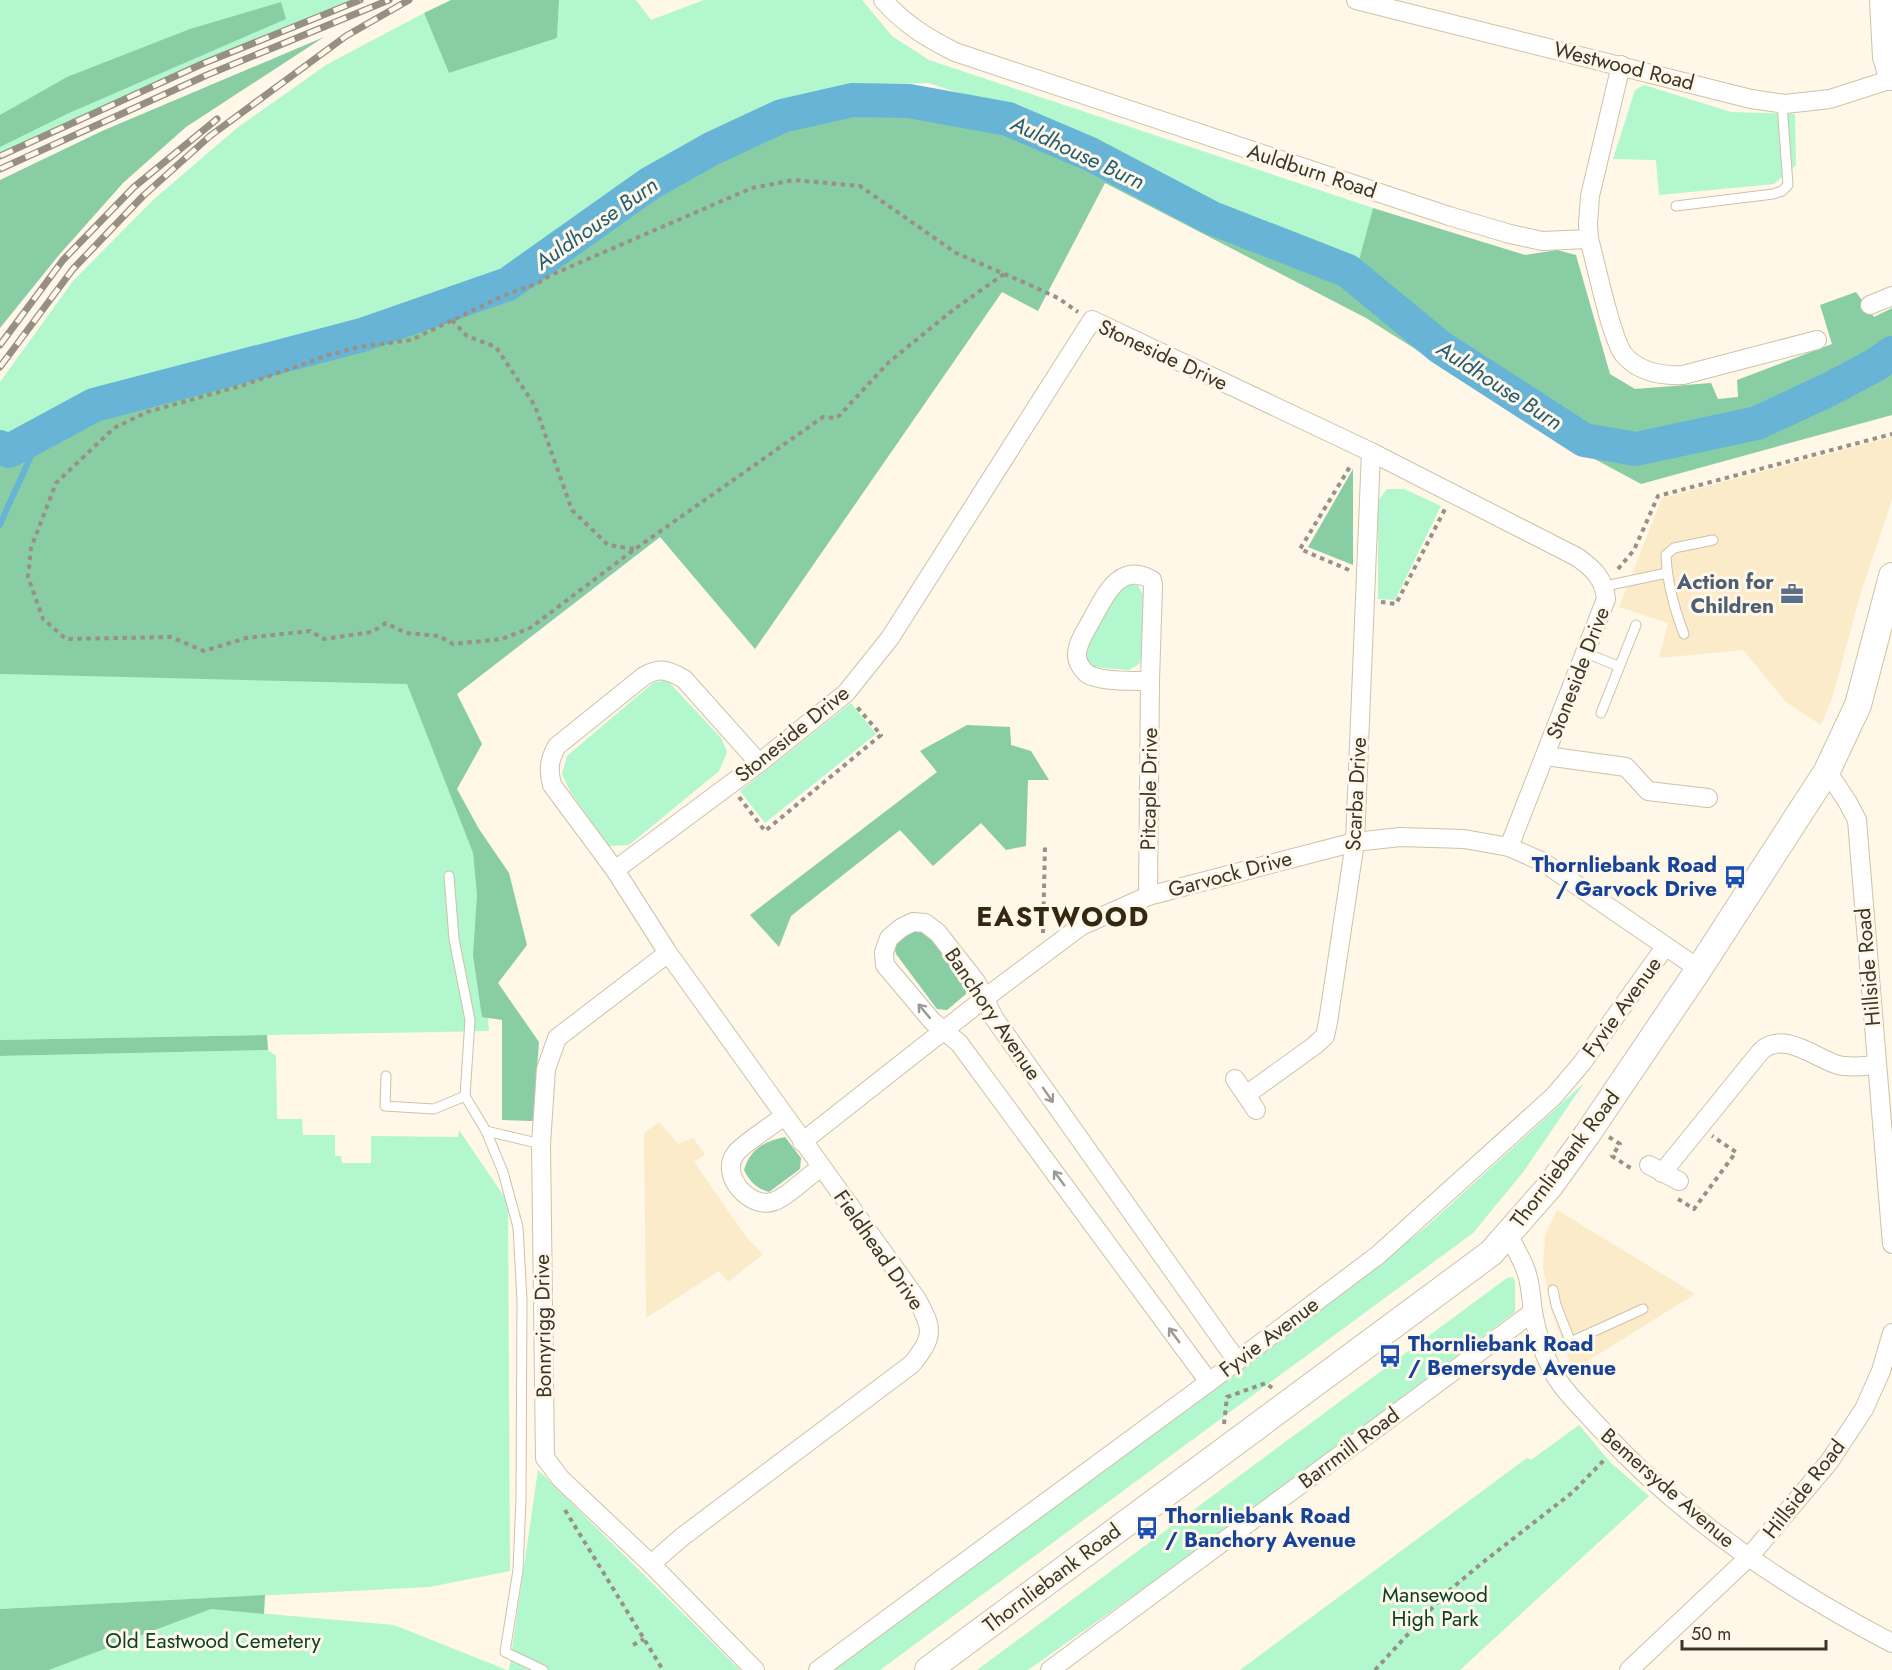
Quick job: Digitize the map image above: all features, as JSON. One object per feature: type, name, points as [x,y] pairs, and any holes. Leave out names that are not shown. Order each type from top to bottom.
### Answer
[{"type":"main road","points":[[1883,0],[1886,57],[1892,78]]},
{"type":"main road","name":"Thornliebank Road","points":[[928,1670],[1491,1252],[1508,1234],[1550,1186],[1586,1136],[1699,969],[1827,771],[1883,646],[1892,576]]},
{"type":"street","name":"Auldburn Road","points":[[883,0],[898,17],[924,36],[955,52],[1490,228],[1542,241],[1589,240]]},
{"type":"street","name":"Westwood Road","points":[[1356,0],[1751,99],[1782,104],[1830,99],[1892,78]]},
{"type":"street","points":[[1621,65],[1590,196],[1588,224],[1589,240],[1614,332],[1623,353],[1633,363],[1648,372],[1669,376],[1683,375],[1817,340]]},
{"type":"street","points":[[1870,305],[1892,296]]},
{"type":"street","name":"Stoneside Drive","points":[[615,870],[759,763],[846,693],[890,638],[1092,320],[1365,450],[1577,557],[1595,571],[1605,586],[1606,600],[1509,847]]},
{"type":"street","name":"Scarba Drive","points":[[1235,1079],[1251,1102],[1325,1036],[1355,842],[1366,578],[1365,450]]},
{"type":"street","name":"Pitcaple Drive","points":[[1148,896],[1153,585],[1152,580],[1146,577],[1123,576],[1115,581],[1105,596],[1079,644],[1077,655],[1080,665],[1087,674],[1095,678],[1150,681]]},
{"type":"street","name":"Fieldhead Drive","points":[[651,1564],[682,1537],[912,1364],[927,1346],[929,1335],[928,1319],[916,1298],[820,1168],[668,953],[615,870],[552,785],[548,771],[551,756],[557,746],[644,676],[656,669],[670,671],[684,679],[759,763]]},
{"type":"street","points":[[1546,756],[1626,767],[1647,790],[1708,798]]},
{"type":"street","name":"Hillside Road","points":[[1827,771],[1857,820],[1892,1244]]},
{"type":"street","name":"Garvock Drive","points":[[802,1142],[1049,948],[1081,926],[1148,896],[1355,842],[1400,837],[1464,839],[1509,847],[1543,862],[1699,969]]},
{"type":"street","name":"Banchory Avenue","points":[[1209,1383],[959,1043],[932,1021],[885,965],[884,952],[889,938],[901,928],[913,922],[925,923],[938,933],[977,982],[994,1018],[1237,1361]]},
{"type":"street","name":"Fyvie Avenue","points":[[818,1670],[1209,1383],[1378,1255],[1554,1096],[1582,1063],[1665,947]]},
{"type":"street","name":"Bonnyrigg Drive","points":[[668,953],[557,1038],[546,1069],[541,1144],[545,1458],[561,1479],[651,1564],[755,1670]]},
{"type":"street","points":[[1679,1181],[1655,1169],[1699,1126],[1761,1051],[1769,1045],[1786,1044],[1840,1065],[1876,1065]]},
{"type":"street","points":[[784,1116],[736,1153],[732,1163],[732,1176],[738,1187],[750,1198],[763,1203],[776,1201],[820,1168]]},
{"type":"street","name":"Bemersyde Avenue","points":[[1508,1234],[1526,1271],[1532,1294],[1533,1312],[1551,1369],[1616,1447],[1680,1504],[1749,1557],[1846,1619],[1892,1643]]},
{"type":"street","name":"Barrmill Road","points":[[1050,1670],[1533,1312]]},
{"type":"street","name":"Hillside Road","points":[[1629,1670],[1749,1557],[1829,1462],[1864,1409],[1881,1371],[1892,1333]]},
{"type":"lane","points":[[1676,206],[1782,191],[1788,185],[1782,104]]},
{"type":"lane","points":[[1684,634],[1673,605],[1666,555],[1674,548],[1713,540]]},
{"type":"lane","points":[[1605,586],[1667,573]]},
{"type":"lane","points":[[1600,713],[1636,625]]},
{"type":"lane","points":[[1586,653],[1618,666]]},
{"type":"lane","points":[[450,876],[454,939],[470,1020],[465,1096],[486,1131],[502,1172],[518,1227],[522,1300],[521,1498],[518,1570],[505,1652],[543,1670]]},
{"type":"lane","points":[[386,1076],[385,1106],[434,1109],[465,1096]]},
{"type":"lane","points":[[486,1131],[541,1144]]},
{"type":"lane","points":[[1553,1290],[1556,1305],[1571,1343]]},
{"type":"lane","points":[[1545,1353],[1643,1309]]},
{"type":"path","points":[[1004,274],[953,310],[890,362],[837,418],[823,417],[634,549],[530,628],[502,639],[453,644],[439,636],[406,633],[386,623],[372,632],[324,639],[310,631],[246,638],[204,651],[171,637],[66,639],[43,619],[28,577],[31,548],[56,483],[114,428],[147,412],[244,385],[359,346],[411,340],[505,295],[538,284],[551,275],[752,188],[794,180],[860,186],[956,253],[1004,274],[1058,298],[1092,320]]},
{"type":"path","points":[[452,320],[467,336],[496,347],[535,406],[572,510],[608,545],[634,549]]},
{"type":"path","points":[[1605,586],[1634,549],[1658,496],[1892,434]]},
{"type":"path","points":[[1365,450],[1350,467],[1300,549],[1366,578]]},
{"type":"path","points":[[1365,601],[1396,604],[1452,494]]},
{"type":"path","points":[[730,784],[765,831],[881,735],[846,693]]},
{"type":"path","points":[[1045,846],[1043,936],[1049,948]]},
{"type":"path","points":[[1694,1209],[1736,1152],[1699,1126]]},
{"type":"path","points":[[1232,1444],[1223,1421],[1227,1397],[1266,1383],[1287,1403]]},
{"type":"path","points":[[1375,1670],[1445,1594],[1573,1492],[1616,1447]]},
{"type":"path","points":[[561,1479],[560,1503],[663,1670]]},
{"type":"path","points":[[633,1645],[644,1639]]},
{"type":"shaded area","points":[[1892,437],[1892,500],[1860,595],[1833,696],[1821,725],[1786,702],[1743,650],[1659,658],[1668,623],[1619,607],[1662,498]]},
{"type":"shaded area","points":[[659,1122],[678,1144],[693,1138],[705,1154],[694,1162],[747,1238],[763,1254],[728,1282],[719,1271],[646,1318],[644,1133]]},
{"type":"shaded area","points":[[1557,1210],[1695,1294],[1573,1370],[1551,1310],[1543,1267],[1545,1235]]},
{"type":"green space","points":[[0,0],[360,0],[202,64],[0,156]]},
{"type":"green space","points":[[451,0],[559,0],[557,38],[449,73],[424,13]]},
{"type":"green space","points":[[559,0],[636,0],[651,20],[704,0],[862,0],[892,36],[929,60],[1373,208],[1356,271],[1307,245],[1263,228],[1177,188],[1040,120],[929,83],[856,85],[646,178],[504,273],[361,327],[91,396],[10,445],[0,441],[0,382],[73,281],[153,200],[237,128],[326,65],[424,13],[449,73],[557,38]]},
{"type":"green space","points":[[281,2],[286,19],[69,113],[0,147],[0,115],[67,77],[190,29]]},
{"type":"green space","points":[[324,37],[186,127],[123,183],[59,255],[0,328],[0,180],[102,131]]},
{"type":"green space","points":[[1644,85],[1731,112],[1795,114],[1796,165],[1774,184],[1659,195],[1656,160],[1613,159],[1635,90]]},
{"type":"green space","points":[[920,112],[1019,130],[1359,291],[1441,355],[1562,434],[1560,440],[1366,318],[1105,183],[1038,311],[1002,292],[755,649],[660,537],[457,694],[482,744],[457,789],[479,829],[509,873],[527,945],[498,983],[539,1042],[533,1121],[502,1120],[502,1020],[482,1017],[473,955],[477,896],[473,853],[407,684],[0,674],[0,459],[27,453],[52,442],[96,409],[384,334],[513,287],[638,202],[751,141],[840,115]]},
{"type":"green space","points":[[1373,208],[1525,255],[1557,250],[1576,255],[1610,374],[1635,389],[1711,383],[1718,399],[1738,397],[1737,380],[1832,344],[1820,305],[1856,292],[1874,317],[1892,308],[1892,415],[1641,484],[1578,450],[1585,429],[1448,340],[1356,271]]},
{"type":"green space","points":[[1353,469],[1353,565],[1308,547]]},
{"type":"green space","points":[[1387,489],[1404,489],[1441,506],[1395,600],[1378,599],[1378,501]]},
{"type":"green space","points":[[1128,583],[1138,585],[1143,595],[1142,657],[1139,664],[1129,670],[1093,667],[1087,660],[1085,650],[1119,589]]},
{"type":"green space","points":[[0,674],[407,683],[473,853],[489,1031],[0,1040]]},
{"type":"green space","points":[[667,680],[721,738],[727,752],[719,771],[629,845],[608,846],[570,791],[562,774],[567,756],[653,683]]},
{"type":"green space","points":[[851,703],[876,734],[765,823],[740,791]]},
{"type":"green space","points":[[967,725],[1010,727],[1011,745],[1031,751],[1049,780],[1028,780],[1026,846],[1006,850],[981,823],[933,866],[900,830],[791,916],[779,947],[750,915],[937,772],[920,751]]},
{"type":"green space","points":[[911,929],[924,930],[936,941],[967,982],[966,994],[947,1010],[937,1009],[896,954],[893,942]]},
{"type":"green space","points":[[267,1035],[268,1050],[0,1056],[0,1040]]},
{"type":"green space","points":[[268,1050],[276,1056],[277,1119],[302,1119],[303,1135],[335,1135],[335,1156],[341,1156],[342,1163],[371,1163],[371,1136],[458,1137],[459,1130],[508,1202],[510,1571],[429,1587],[0,1609],[0,1056]]},
{"type":"green space","points":[[1584,1083],[1524,1171],[1473,1233],[880,1670],[831,1670],[1230,1378],[1426,1227]]},
{"type":"green space","points":[[785,1137],[801,1158],[800,1169],[769,1192],[760,1189],[744,1170],[747,1163],[759,1147]]},
{"type":"green space","points":[[1513,1277],[1515,1312],[1194,1553],[1028,1670],[977,1670],[1507,1278]]},
{"type":"green space","name":"Mansewood High Park","points":[[1579,1425],[1611,1463],[1649,1496],[1460,1670],[1240,1670],[1527,1458],[1531,1460]]},
{"type":"green space","points":[[538,1470],[740,1670],[509,1670]]},
{"type":"green space","points":[[265,1595],[264,1614],[211,1609],[49,1670],[0,1670],[0,1609]]},
{"type":"green space","name":"Old Eastwood Cemetery","points":[[211,1609],[394,1625],[507,1670],[49,1670]]},
{"type":"waterway","name":"Auldhouse Burn","points":[[0,447],[9,451],[94,405],[362,335],[508,284],[649,184],[711,149],[782,116],[852,100],[909,101],[1008,119],[1090,154],[1212,218],[1348,271],[1440,347],[1584,440],[1636,449],[1757,423],[1832,388],[1877,364],[1892,353]]},
{"type":"waterway","points":[[0,525],[38,437]]},
{"type":"railway","points":[[0,156],[202,64],[360,0]]},
{"type":"railway","points":[[0,169],[207,75],[389,0]]},
{"type":"railway","points":[[0,367],[73,269],[143,196],[210,136],[346,36],[409,0]]},
{"type":"railway","points":[[0,345],[63,260],[134,187],[217,119]]},
{"type":"place","name":"Action for Children","points":[[1792,594]]},
{"type":"place","name":"Thornliebank Road / Garvock Drive","points":[[1735,877]]},
{"type":"place","name":"Thornliebank Road / Bemersyde Avenue","points":[[1390,1356]]},
{"type":"place","name":"Thornliebank Road / Banchory Avenue","points":[[1147,1528]]},
{"type":"district","name":"EASTWOOD","points":[[1063,917]]}]
